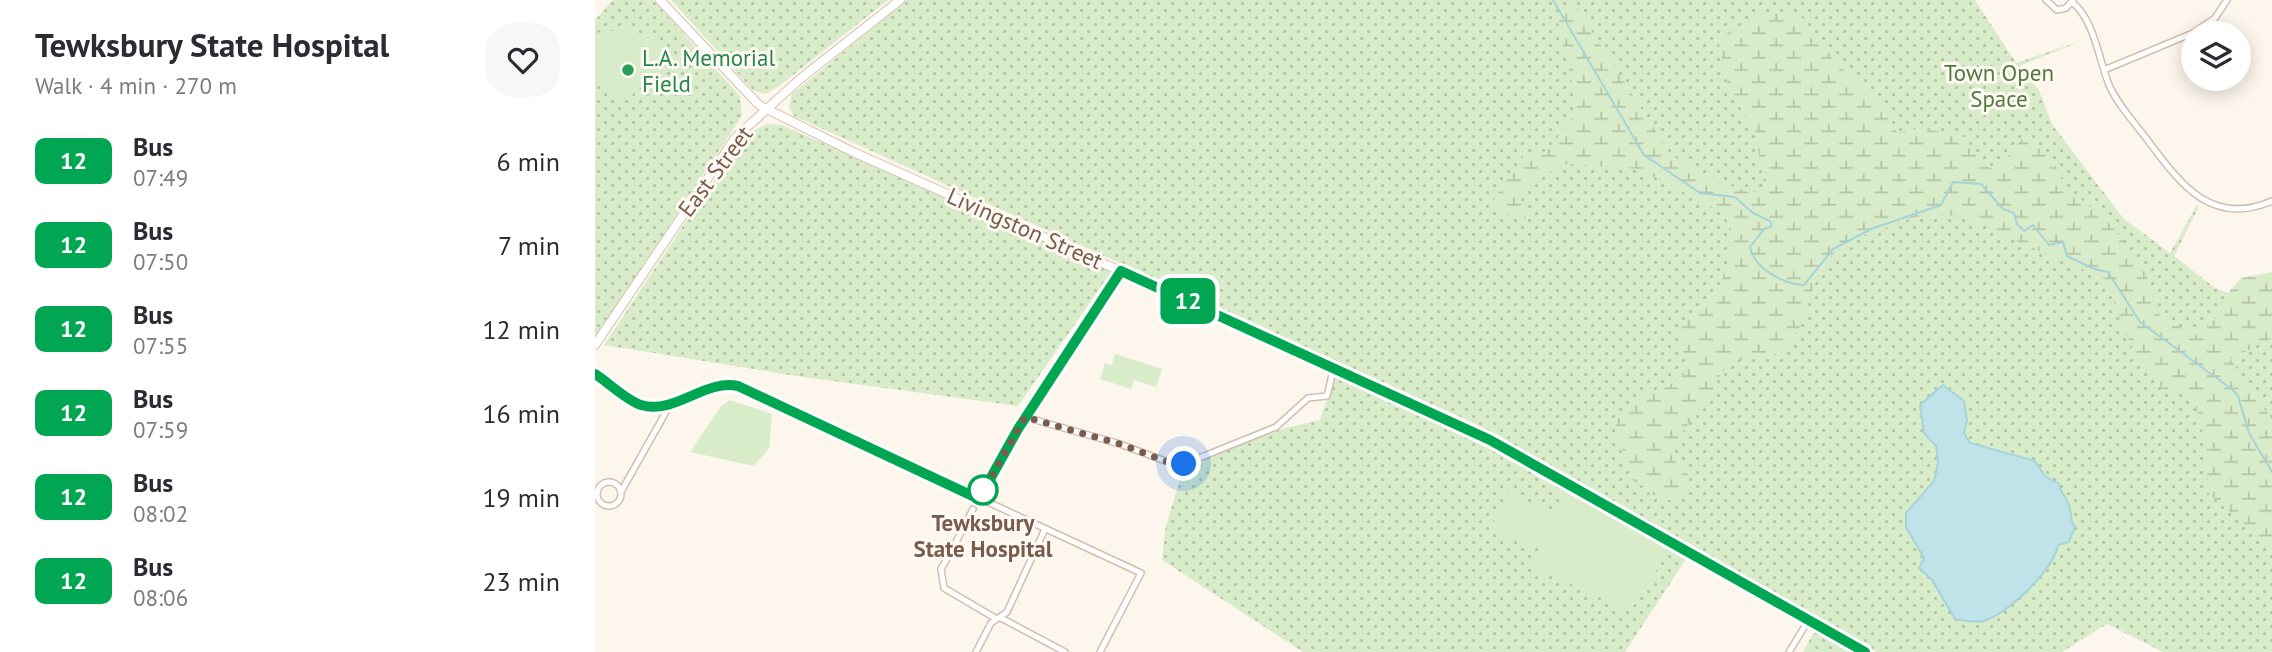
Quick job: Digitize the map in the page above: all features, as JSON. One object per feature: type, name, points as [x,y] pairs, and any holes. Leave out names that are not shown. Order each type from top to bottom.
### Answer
[{"type":"street","name":"Livingston Street","points":[[660,0],[748,97],[765,109],[853,152],[1121,271],[1509,450],[1865,652]]},
{"type":"street","name":"East Street","points":[[595,345],[728,147],[765,109],[899,0]]},
{"type":"street","points":[[2046,0],[2057,10],[2066,8],[2073,1],[2083,14],[2104,70],[2125,111],[2193,194],[2225,208],[2243,209],[2272,201]]},
{"type":"street","points":[[2213,21],[2227,0]]},
{"type":"street","points":[[2104,70],[2181,38]]},
{"type":"street","points":[[979,499],[1025,417],[1121,271]]},
{"type":"street","points":[[1025,417],[1120,444],[1168,462],[1184,464],[1276,427],[1308,398],[1327,396],[1332,375],[1329,366]]},
{"type":"street","points":[[595,374],[639,404],[671,403],[717,385],[738,386],[1141,573],[1100,652]]},
{"type":"street","points":[[622,490],[611,482],[596,487],[599,501],[613,507],[671,403]]},
{"type":"street","points":[[973,509],[941,569],[944,588],[1065,652]]},
{"type":"street","points":[[976,652],[1019,590],[1045,529]]},
{"type":"street","points":[[1789,652],[1808,621]]},
{"type":"green space","points":[[613,0],[653,0],[740,96],[742,116],[595,338],[595,20]]},
{"type":"green space","points":[[671,0],[888,0],[766,94],[753,90]]},
{"type":"green space","name":"Town Open Space","points":[[907,0],[1975,0],[2016,63],[2084,40],[2019,66],[2039,90],[2052,124],[2123,218],[2170,253],[2197,205],[2199,206],[2174,256],[2215,288],[2237,296],[2272,284],[2272,652],[2163,652],[2107,624],[2062,652],[1877,652],[1618,509],[1480,426],[794,116],[789,107],[792,94]]},
{"type":"green space","points":[[1577,8],[1671,155],[1714,179],[1748,192],[1765,191],[1755,130],[1729,90],[1718,39],[1764,12],[1799,14],[1832,58],[1889,116],[1897,133],[1921,128],[1965,137],[1982,165],[1997,170],[2027,133],[2053,161],[2066,187],[2107,220],[2143,267],[2161,318],[2197,335],[2221,312],[2228,293],[2241,278],[2272,272],[2272,338],[2230,359],[2272,420],[2272,547],[2209,494],[2204,437],[2194,401],[2181,393],[2163,390],[2133,350],[2104,278],[1976,222],[1947,215],[1908,220],[1858,238],[1839,248],[1822,270],[1792,341],[1779,352],[1759,358],[1732,358],[1674,445],[1676,464],[1684,469],[1689,477],[1685,497],[1679,500],[1666,499],[1645,490],[1635,481],[1630,470],[1616,421],[1633,400],[1676,381],[1686,371],[1686,360],[1679,336],[1681,324],[1715,294],[1730,255],[1731,237],[1725,214],[1639,169],[1567,164],[1539,178],[1524,192],[1521,201],[1528,226],[1491,204],[1524,155],[1536,156],[1558,144],[1558,136],[1571,120],[1576,102],[1556,13]]},
{"type":"green space","name":"L.A. Memorial Field","points":[[629,29],[658,42],[674,60],[622,103],[595,80],[595,33]]},
{"type":"green space","points":[[767,124],[782,125],[1111,272],[1018,406],[796,376],[604,345],[709,187],[749,133]]},
{"type":"green space","points":[[1115,354],[1162,369],[1156,387],[1134,380],[1131,389],[1100,379],[1105,363],[1112,365]]},
{"type":"green space","points":[[1335,375],[1510,458],[1686,559],[1625,652],[1303,652],[1162,560],[1165,530],[1182,472],[1212,456],[1282,429],[1320,420]]},
{"type":"green space","points":[[730,400],[772,414],[769,448],[754,466],[690,452],[721,406]]},
{"type":"green space","points":[[1565,488],[1670,549],[1630,611],[1533,567],[1541,549],[1489,531],[1509,491],[1553,515]]},
{"type":"green space","points":[[1815,630],[1855,652],[1803,652]]},
{"type":"water","points":[[1943,385],[1964,401],[1967,420],[1964,433],[1970,443],[2035,461],[2045,476],[2059,484],[2068,502],[2075,527],[2069,542],[2058,545],[2048,566],[2028,590],[2004,610],[1980,622],[1955,619],[1932,580],[1919,568],[1924,558],[1906,527],[1906,513],[1934,481],[1938,463],[1936,446],[1924,433],[1920,405]]},
{"type":"waterway","points":[[1553,0],[1644,155],[1700,193],[1735,197],[1753,213],[1770,221],[1772,226],[1764,229],[1750,247],[1757,262],[1771,274],[1788,282],[1804,285],[1833,249],[1871,229],[1941,205],[1953,182],[1981,184],[2003,209],[2014,213],[2017,224],[2024,231],[2033,225],[2049,245],[2063,242],[2067,256],[2094,269],[2108,272],[2140,322],[2233,390],[2238,396],[2249,433],[2272,472]]},
{"type":"bus line","name":"12","points":[[595,374],[644,405],[679,401],[717,385],[738,386],[880,450],[979,499],[1018,429],[1121,271],[1490,440],[1865,652]]},
{"type":"place","name":"L.A. Memorial Field","points":[[628,70]]},
{"type":"place","name":"Tewksbury State Hospital","points":[[983,490]]},
{"type":"route","points":[[983,490],[979,499],[1025,417],[1120,444],[1168,462],[1184,464]]}]
